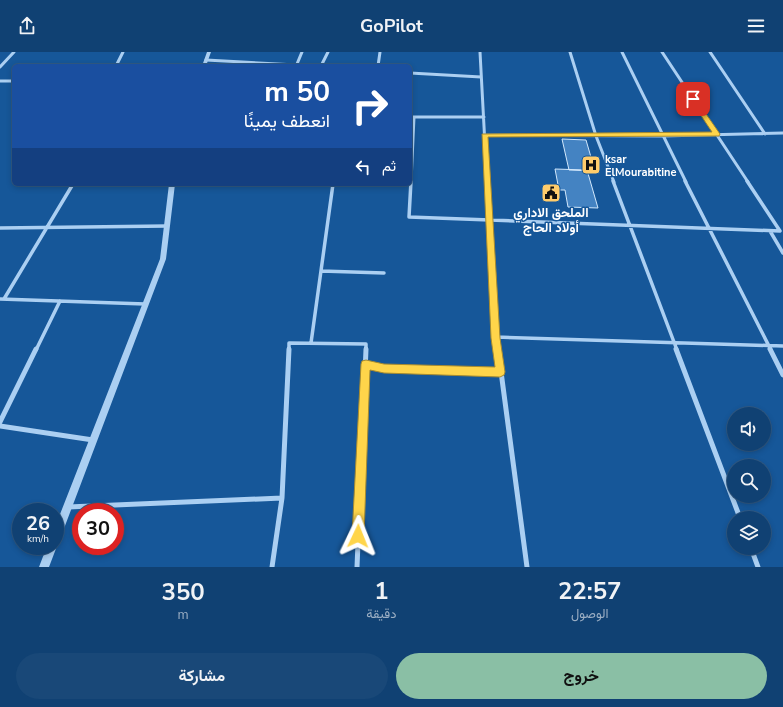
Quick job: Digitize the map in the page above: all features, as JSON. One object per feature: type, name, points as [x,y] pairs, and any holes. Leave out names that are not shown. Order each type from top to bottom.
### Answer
[{"type":"street","points":[[0,67],[14,52]]},
{"type":"street","points":[[117,64],[123,52]]},
{"type":"street","points":[[205,64],[209,52]]},
{"type":"street","points":[[206,60],[297,64],[302,52]]},
{"type":"street","points":[[322,64],[328,52]]},
{"type":"street","points":[[378,64],[380,52]]},
{"type":"street","points":[[480,52],[496,338],[527,567]]},
{"type":"street","points":[[570,52],[596,136],[737,511]]},
{"type":"street","points":[[622,52],[662,136],[783,375]]},
{"type":"street","points":[[410,186],[409,217],[780,231],[662,52]]},
{"type":"street","points":[[710,52],[765,134]]},
{"type":"street","points":[[412,73],[481,77]]},
{"type":"street","points":[[0,81],[12,81]]},
{"type":"street","points":[[412,117],[484,117]]},
{"type":"street","points":[[484,135],[662,136],[783,133]]},
{"type":"street","points":[[2,299],[72,186]]},
{"type":"street","points":[[64,515],[163,259],[172,186]]},
{"type":"street","points":[[311,343],[333,186]]},
{"type":"street","points":[[0,228],[167,226]]},
{"type":"street","points":[[770,231],[783,252]]},
{"type":"street","points":[[776,241],[783,241]]},
{"type":"street","points":[[321,271],[384,273]]},
{"type":"street","points":[[2,299],[145,304]]},
{"type":"street","points":[[0,422],[60,301]]},
{"type":"street","points":[[496,338],[783,346]]},
{"type":"street","points":[[272,567],[282,498],[289,343],[311,343],[366,344],[357,567]]},
{"type":"street","points":[[366,364],[384,369],[500,372]]},
{"type":"street","points":[[0,426],[93,440]]},
{"type":"street","points":[[67,507],[282,498]]},
{"type":"street","points":[[44,567],[49,555]]},
{"type":"street","points":[[754,555],[758,567]]},
{"type":"building","points":[[562,139],[586,140],[595,171],[569,170]]},
{"type":"building","points":[[555,169],[587,170],[598,208],[568,207],[565,190],[559,190]]},
{"type":"place","name":"ksar ElMourabitine","points":[[591,165]]},
{"type":"place","name":"الملحق الاداري أولاد الحاج","points":[[551,193]]},
{"type":"route","points":[[358,536],[366,364],[384,369],[500,372],[496,338],[484,135],[662,136],[716,134],[693,99]]}]
